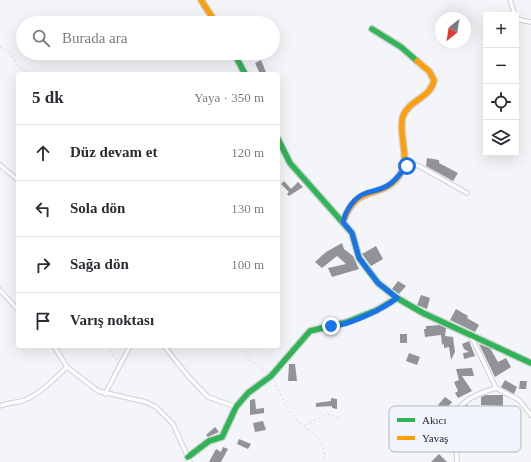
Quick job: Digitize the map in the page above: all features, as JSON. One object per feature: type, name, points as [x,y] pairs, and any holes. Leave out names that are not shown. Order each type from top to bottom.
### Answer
[{"type":"street","points":[[201,0],[211,16]]},
{"type":"street","points":[[510,0],[514,12]]},
{"type":"street","points":[[519,19],[531,22]]},
{"type":"street","points":[[343,222],[346,212],[358,197],[364,193],[385,187],[400,176],[405,149],[402,131],[403,116],[407,109],[429,91],[434,82],[434,77],[427,67],[402,48],[372,29]]},
{"type":"street","points":[[238,60],[244,72]]},
{"type":"street","points":[[280,143],[290,163],[352,233],[359,258],[378,283],[397,298],[423,314],[531,363]]},
{"type":"street","points":[[401,172],[412,164],[419,166],[467,193]]},
{"type":"street","points":[[0,165],[16,178]]},
{"type":"street","points":[[0,290],[16,308]]},
{"type":"street","points":[[55,348],[67,367],[98,391],[105,394],[146,402],[156,407],[173,424],[189,459],[210,441],[222,437],[236,407],[248,393],[272,376],[310,331],[318,327],[339,326],[377,310],[397,298]]},
{"type":"street","points":[[471,336],[496,388],[519,400],[531,415]]},
{"type":"street","points":[[105,394],[129,348]]},
{"type":"street","points":[[166,348],[188,376],[208,397],[236,407]]},
{"type":"street","points":[[0,406],[11,402],[23,401],[39,392],[67,367]]},
{"type":"street","points":[[461,406],[482,392],[496,388]]},
{"type":"street","points":[[457,452],[457,462]]},
{"type":"path","points":[[0,47],[10,52],[16,64],[26,72]]},
{"type":"path","points":[[109,348],[121,364]]},
{"type":"path","points":[[244,348],[250,360],[272,376],[289,411],[295,419],[305,426],[323,444],[325,456],[322,462]]},
{"type":"path","points":[[305,426],[328,414],[339,418]]},
{"type":"building","points":[[261,60],[266,72],[259,72],[255,63]]},
{"type":"building","points":[[427,158],[439,160],[439,163],[458,173],[453,181],[426,166]]},
{"type":"building","points":[[284,181],[291,189],[298,182],[303,187],[289,196],[287,194],[289,192],[281,184]]},
{"type":"building","points":[[342,243],[344,249],[353,256],[359,269],[332,277],[328,268],[346,264],[337,256],[322,268],[315,262],[326,252]]},
{"type":"building","points":[[376,246],[383,259],[371,266],[362,254]]},
{"type":"building","points":[[398,281],[406,286],[399,294],[392,289]]},
{"type":"building","points":[[421,295],[430,298],[427,309],[417,305]]},
{"type":"building","points":[[456,309],[479,325],[475,332],[450,320]]},
{"type":"building","points":[[440,325],[446,328],[445,336],[453,337],[455,352],[451,360],[449,347],[444,348],[444,344],[442,345],[441,335],[425,337],[424,329],[426,329],[426,326]]},
{"type":"building","points":[[400,334],[407,334],[407,343],[400,343]]},
{"type":"building","points":[[469,341],[475,356],[464,359],[463,353],[469,352],[464,349],[462,344]]},
{"type":"building","points":[[479,344],[490,348],[498,362],[506,358],[511,367],[495,377]]},
{"type":"building","points":[[409,353],[420,357],[417,365],[406,361]]},
{"type":"building","points":[[289,364],[295,364],[297,381],[288,381]]},
{"type":"building","points":[[472,368],[474,376],[462,376],[472,391],[458,398],[455,393],[458,391],[454,382],[459,380],[456,369]]},
{"type":"building","points":[[505,380],[517,387],[514,394],[501,387]]},
{"type":"building","points":[[520,381],[527,381],[526,389],[519,389]]},
{"type":"building","points":[[486,395],[503,395],[503,406],[481,405],[481,397]]},
{"type":"building","points":[[445,397],[452,402],[448,406],[438,405]]},
{"type":"building","points":[[331,398],[337,399],[337,409],[332,408],[332,406],[316,407],[316,403],[331,401]]},
{"type":"building","points":[[255,399],[256,409],[264,408],[264,413],[250,415],[250,400]]},
{"type":"building","points":[[263,421],[266,430],[255,432],[253,423]]},
{"type":"building","points":[[215,427],[219,432],[208,437],[206,435]]},
{"type":"building","points":[[239,439],[251,444],[248,449],[237,444]]},
{"type":"building","points":[[223,447],[228,449],[221,462],[209,462],[216,449],[221,452]]},
{"type":"building","points":[[439,454],[447,462],[431,462]]},
{"type":"traffic: fast","points":[[372,29],[401,47],[417,61]]},
{"type":"traffic: fast","points":[[238,60],[244,72]]},
{"type":"traffic: fast","points":[[280,143],[290,163],[352,233],[359,258],[378,283],[397,298],[423,313],[531,363]]},
{"type":"traffic: fast","points":[[188,457],[209,441],[222,437],[236,407],[248,393],[271,376],[310,331],[347,322],[377,310],[397,298]]},
{"type":"traffic: slow","points":[[201,0],[211,16]]},
{"type":"traffic: slow","points":[[343,222],[349,209],[356,201],[363,196],[385,188],[399,176],[403,169],[403,116],[410,106],[429,91],[434,80],[429,71],[417,61]]},
{"type":"route","points":[[331,326],[339,326],[377,310],[388,305],[397,298],[378,283],[359,258],[352,233],[343,222],[346,212],[358,197],[364,193],[385,187],[393,182],[400,176],[401,172],[407,166]]}]
